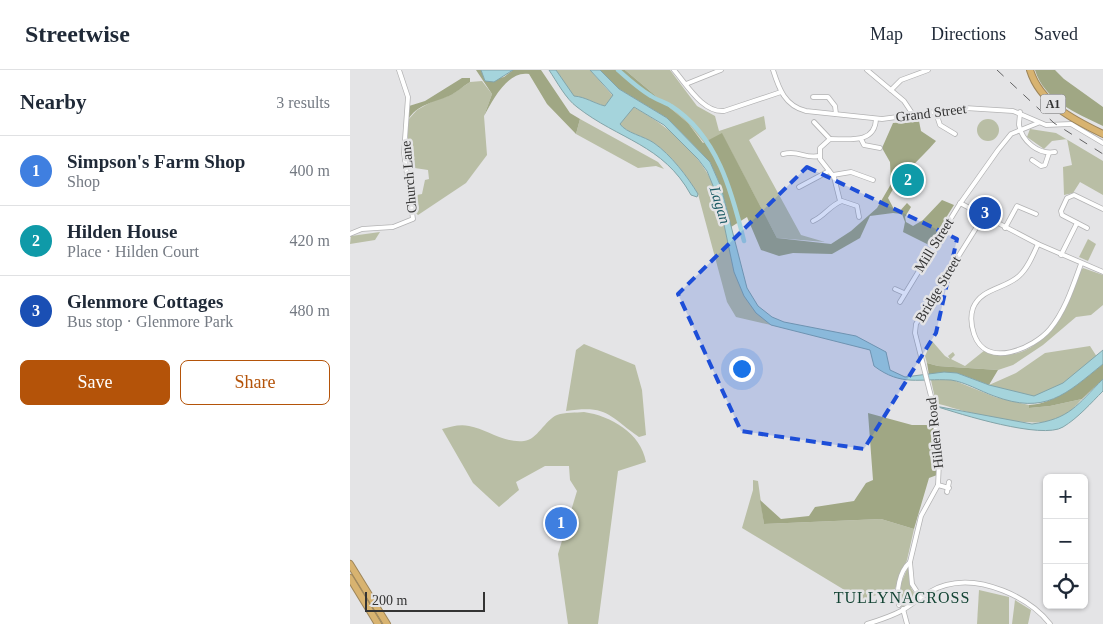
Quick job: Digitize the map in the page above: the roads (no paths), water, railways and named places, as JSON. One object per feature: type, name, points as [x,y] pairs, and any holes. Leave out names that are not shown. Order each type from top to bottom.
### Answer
[{"type":"highway","name":"A1","points":[[1030,70],[1035,84],[1047,99],[1066,114],[1103,134]]},
{"type":"highway","points":[[350,564],[387,624]]},
{"type":"highway","points":[[350,578],[378,624]]},
{"type":"street","name":"Church Lane","points":[[350,234],[362,230],[392,227],[413,219],[404,153],[408,97],[399,70]]},
{"type":"street","points":[[674,70],[709,108],[720,112],[781,92]]},
{"type":"street","points":[[686,84],[721,70]]},
{"type":"street","name":"Grand Street","points":[[773,70],[781,92],[788,101],[801,110],[876,118],[914,116],[971,108],[1020,112],[1039,123],[1054,126],[1071,124],[1103,143]]},
{"type":"street","points":[[867,70],[907,104],[914,116]]},
{"type":"street","points":[[892,90],[901,80],[928,70]]},
{"type":"street","points":[[813,97],[828,97],[835,106],[836,114]]},
{"type":"street","points":[[1020,112],[1019,126],[1031,145],[1043,152],[1055,152]]},
{"type":"street","points":[[936,113],[939,123],[955,134]]},
{"type":"street","points":[[819,156],[822,145],[830,139],[861,139],[873,131],[876,118]]},
{"type":"street","points":[[814,122],[830,139]]},
{"type":"street","name":"Mill Street","points":[[900,302],[960,203],[1007,139],[1021,129],[1039,123]]},
{"type":"street","points":[[861,139],[864,145],[880,148]]},
{"type":"street","points":[[783,154],[794,151],[808,157],[819,156]]},
{"type":"street","points":[[1032,160],[1041,166],[1046,166],[1049,153]]},
{"type":"street","points":[[819,156],[831,173],[840,201]]},
{"type":"street","points":[[799,187],[831,173],[851,172],[873,180]]},
{"type":"street","points":[[1087,228],[1062,215],[1061,210],[1069,196],[1074,195],[1083,198],[1103,209]]},
{"type":"street","points":[[840,201],[855,204],[859,209],[859,217]]},
{"type":"street","points":[[813,221],[821,218],[840,201]]},
{"type":"street","points":[[960,203],[1061,255],[1103,271]]},
{"type":"street","points":[[1006,228],[1017,206],[1036,214]]},
{"type":"street","name":"Bridge Street","points":[[930,388],[915,333],[916,320],[983,216]]},
{"type":"street","points":[[1061,255],[1077,223]]},
{"type":"street","points":[[1038,244],[1019,276],[988,292],[974,307],[971,327],[975,338],[988,350],[999,353],[1015,352],[1035,342],[1046,333],[1061,313],[1081,264]]},
{"type":"street","points":[[896,289],[904,293]]},
{"type":"street","name":"Hilden Road","points":[[921,598],[912,584],[910,562],[921,516],[938,485],[940,464],[930,388]]},
{"type":"street","points":[[938,485],[948,490],[949,482]]},
{"type":"street","name":"Hilden Road","points":[[899,605],[896,591],[910,562]]},
{"type":"street","points":[[867,624],[903,610],[947,584],[961,583],[997,589],[1026,601],[1050,624]]},
{"type":"street","points":[[903,610],[906,624]]},
{"type":"water","points":[[481,70],[513,70],[494,82],[485,81]]},
{"type":"water","name":"Lagan","points":[[549,70],[556,70],[574,96],[605,106],[613,95],[590,70],[600,70],[619,89],[667,118],[710,162],[721,187],[747,288],[758,306],[772,317],[784,322],[856,336],[886,352],[890,370],[905,377],[944,372],[957,373],[989,385],[1034,396],[1063,383],[1103,350],[1103,364],[1065,393],[1053,399],[1027,403],[994,396],[951,380],[911,380],[893,377],[874,366],[870,350],[771,325],[756,313],[744,296],[734,272],[722,215],[714,188],[707,171],[698,159],[664,125],[634,107],[620,124],[626,130],[654,143],[666,154],[689,180],[698,194],[697,197],[691,195],[680,178],[654,153],[609,128],[573,104]]},
{"type":"water","points":[[1103,379],[1103,391],[1079,415],[1063,427],[1052,430],[1020,428],[935,406],[1032,424],[1045,422],[1055,419],[1072,409]]},
{"type":"waterway","name":"Lagan","points":[[618,70],[634,84],[687,118],[700,132],[711,149],[728,184],[744,241]]},
{"type":"railway","points":[[997,70],[1054,123],[1103,154]]},
{"type":"place","name":"Hilden House","points":[[908,180]]},
{"type":"place","name":"Glenmore Cottages","points":[[985,213]]},
{"type":"place","name":"Simpson's Farm Shop","points":[[561,523]]},
{"type":"district","name":"TULLYNACROSS","points":[[902,597]]}]
